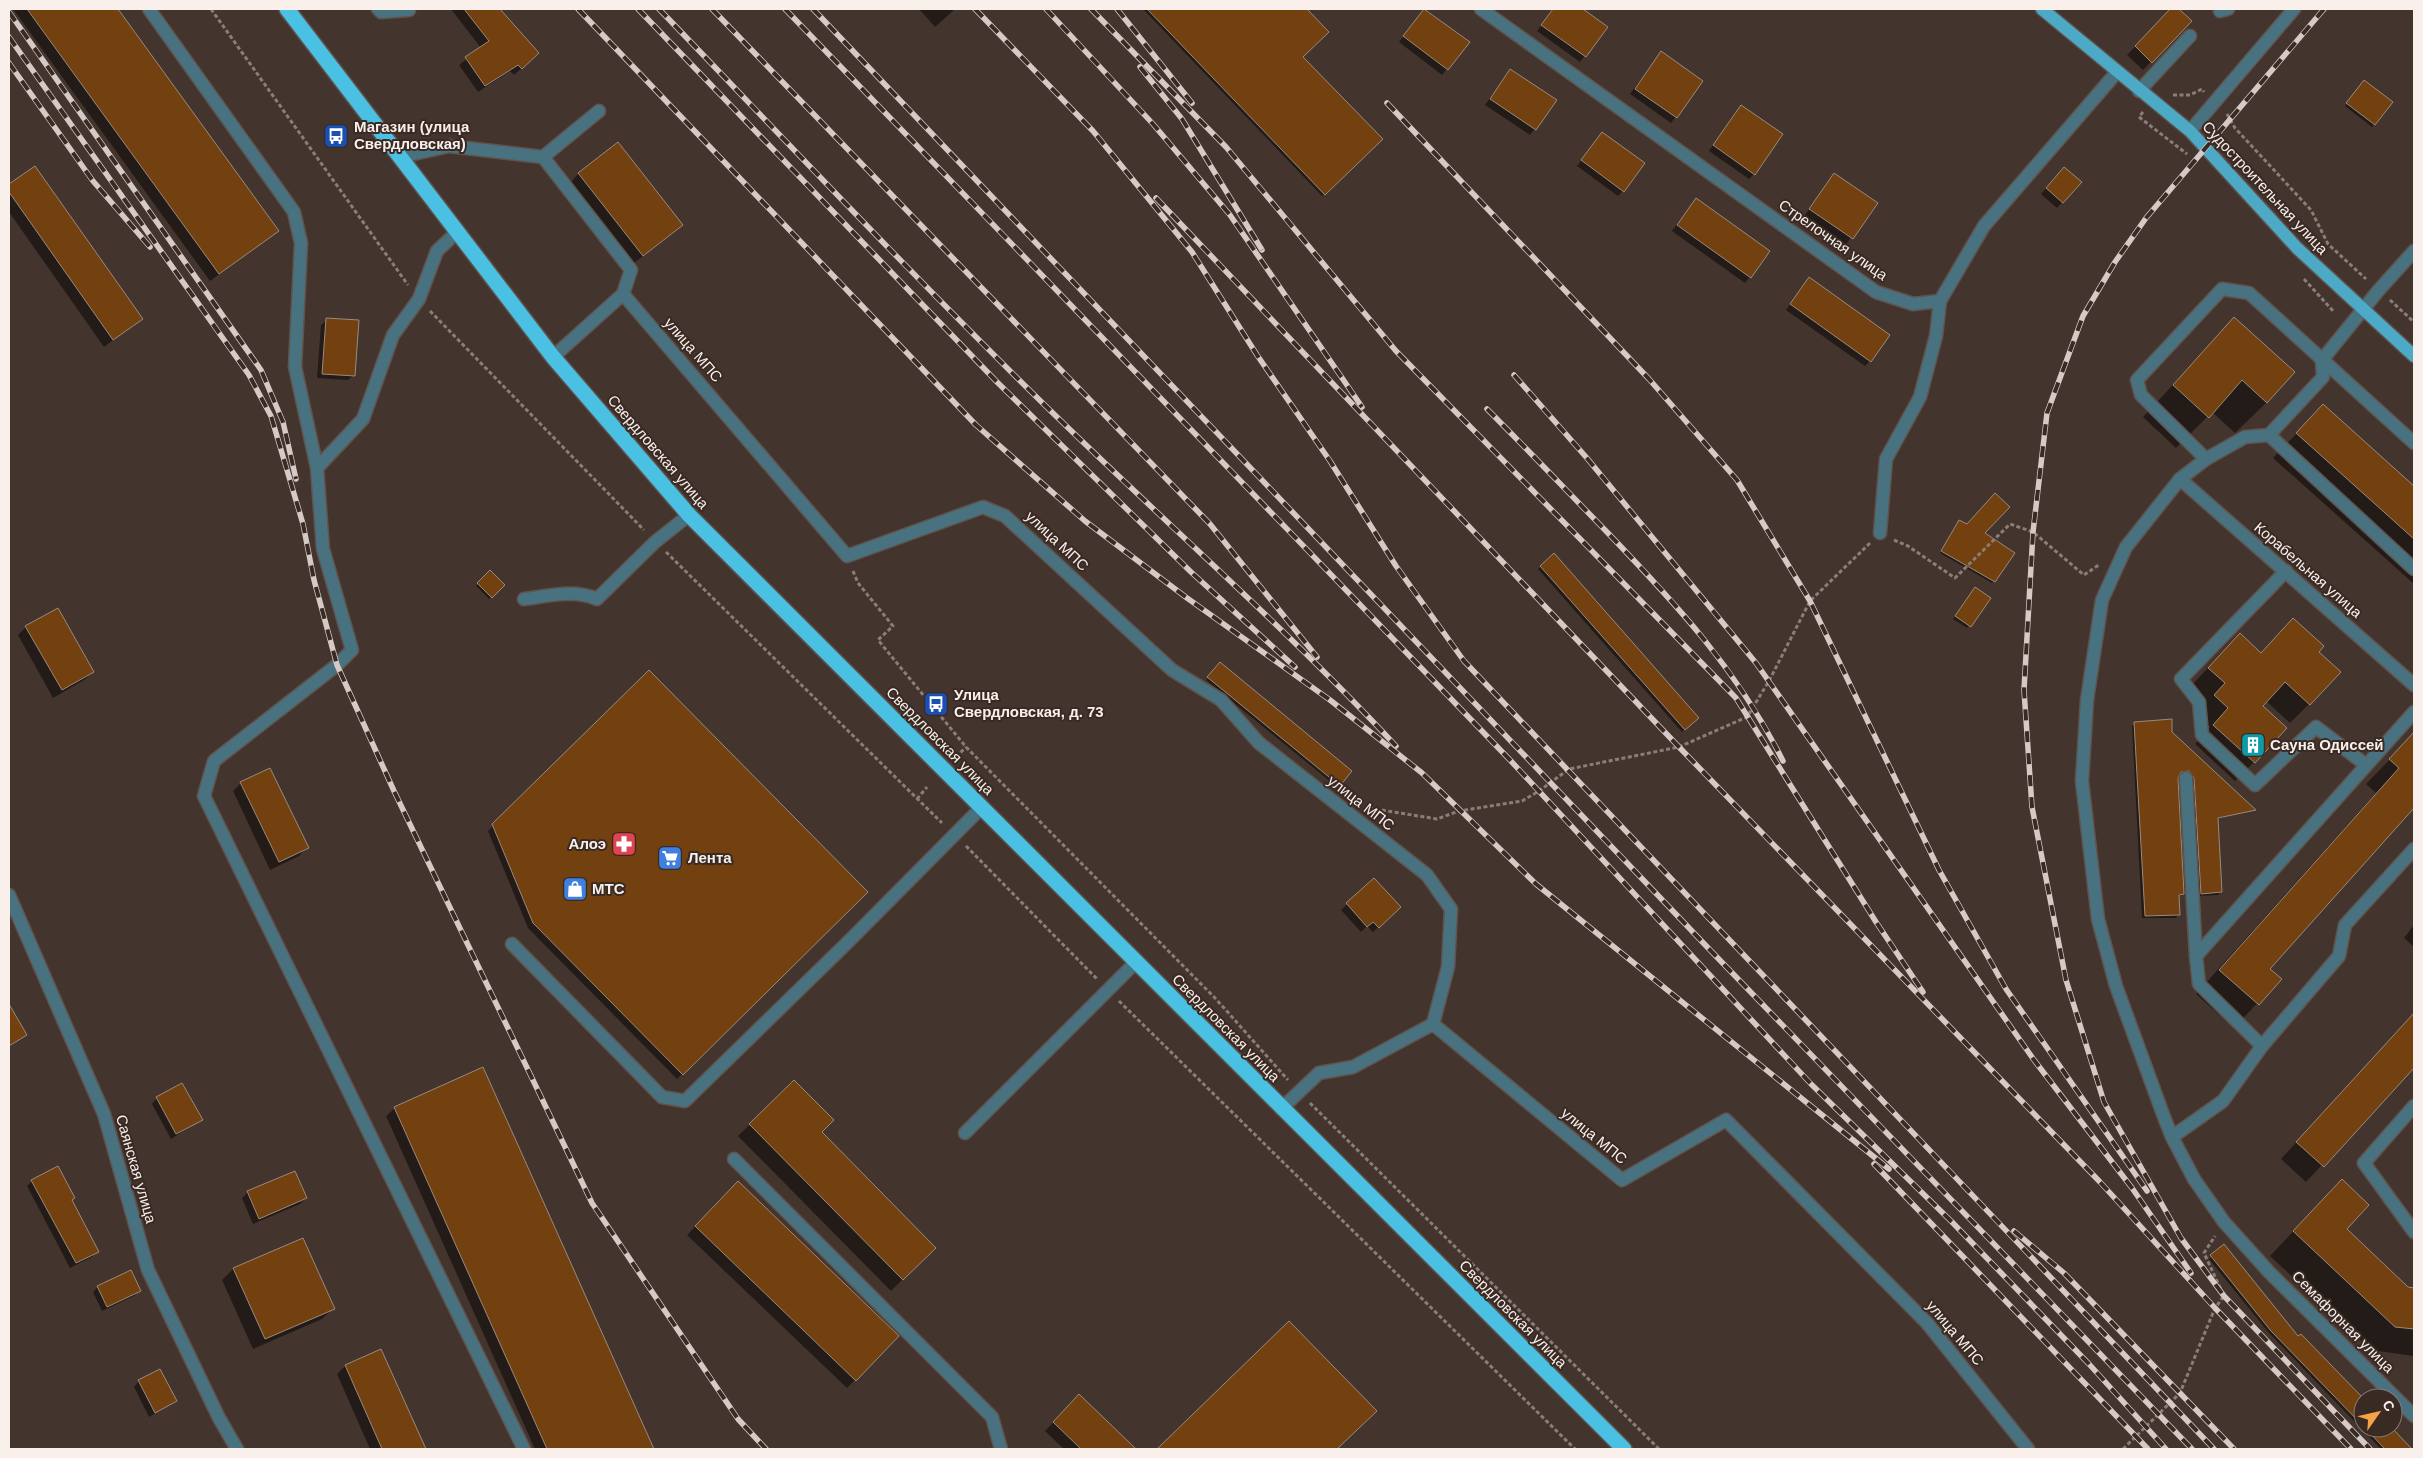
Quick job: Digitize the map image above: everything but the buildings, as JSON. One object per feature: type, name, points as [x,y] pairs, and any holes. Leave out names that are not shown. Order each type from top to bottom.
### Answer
[{"type":"highway","name":"Свердловская улица","points":[[291,10],[456,232],[553,357],[689,515],[1281,1109],[1624,1449]]},
{"type":"main road","name":"Судостроительная улица","points":[[2042,9],[2139,91],[2190,131],[2297,248],[2414,356]]},
{"type":"street","points":[[150,9],[294,212],[301,243],[295,367],[317,468],[323,549],[352,650],[337,665],[214,762],[204,796],[524,1449]]},
{"type":"street","points":[[378,9],[381,12],[409,10]]},
{"type":"street","name":"Стрелочная улица","points":[[1481,9],[1876,292],[1913,304],[1940,301]]},
{"type":"street","points":[[2190,131],[2294,9]]},
{"type":"street","points":[[2139,91],[2190,36]]},
{"type":"street","points":[[1880,534],[1886,459],[1920,397],[1936,336],[1940,301],[1984,226],[2117,72]]},
{"type":"street","points":[[543,157],[599,111]]},
{"type":"street","points":[[400,157],[448,146],[543,157],[631,270],[623,294],[553,357]]},
{"type":"street","points":[[317,468],[363,418],[393,335],[419,299],[437,251],[456,232]]},
{"type":"street","points":[[2414,251],[2378,290],[2322,360],[2323,377],[2269,435],[2414,569]]},
{"type":"street","points":[[2206,459],[2141,396],[2137,380],[2222,289],[2249,293],[2414,443]]},
{"type":"street","name":"улица МПС","points":[[623,294],[847,556],[983,507],[1006,516],[1172,670],[1221,700],[1259,742],[1427,875],[1451,910],[1448,967],[1433,1024],[1622,1180],[1726,1120],[1927,1323],[2028,1449]]},
{"type":"street","name":"Семафорная улица","points":[[2269,435],[2245,437],[2206,459],[2180,479],[2126,547],[2102,600],[2087,700],[2082,781],[2098,918],[2116,986],[2172,1137],[2194,1179],[2224,1222],[2269,1272],[2414,1416]]},
{"type":"street","name":"Корабельная улица","points":[[2180,479],[2414,684]]},
{"type":"street","points":[[524,599],[586,594],[597,599],[656,542],[689,515]]},
{"type":"street","points":[[2286,571],[2181,679],[2199,702],[2202,735],[2255,785],[2316,727],[2366,765]]},
{"type":"street","points":[[2196,956],[2414,712]]},
{"type":"street","points":[[2186,778],[2199,984],[2262,1046]]},
{"type":"street","points":[[512,944],[662,1097],[684,1101],[850,940],[982,807]]},
{"type":"street","points":[[2172,1137],[2223,1101],[2262,1046],[2339,956],[2345,925],[2414,850]]},
{"type":"street","name":"Саянская улица","points":[[9,895],[104,1114],[148,1270],[219,1418],[237,1449]]},
{"type":"street","points":[[965,1133],[1136,962]]},
{"type":"street","points":[[1281,1109],[1319,1073],[1352,1067],[1433,1024]]},
{"type":"street","points":[[2414,1106],[2364,1163],[2414,1232]]},
{"type":"street","points":[[734,1159],[992,1417],[1001,1449]]},
{"type":"path","points":[[211,9],[419,299],[656,542],[942,824]]},
{"type":"path","points":[[2166,93],[2170,96],[2190,95],[2202,89],[2224,109],[2236,128],[2311,210],[2328,244],[2414,322]]},
{"type":"path","points":[[1342,809],[1376,808],[1437,819],[1460,811],[1522,801],[1539,792],[1569,768],[1679,747],[1747,717],[1810,601],[1880,534],[1908,546],[1955,578],[2010,524],[2033,532],[2084,575],[2126,547]]},
{"type":"path","points":[[847,556],[858,583],[893,626],[878,640],[966,747],[1216,999],[1298,1091],[1659,1449]]},
{"type":"path","points":[[956,757],[966,747]]},
{"type":"path","points":[[917,799],[927,787]]},
{"type":"path","points":[[965,846],[1107,989],[1575,1449]]},
{"type":"path","points":[[2123,1449],[2180,1393],[2215,1308],[2224,1296],[2204,1253],[2224,1222]]},
{"type":"railway","points":[[578,9],[976,425],[1085,521],[1187,598],[1330,700],[1422,773],[1536,884],[1889,1169]]},
{"type":"railway","points":[[638,9],[997,382],[1191,572],[1295,667]]},
{"type":"railway","points":[[659,9],[956,317],[1100,459],[1272,620],[1396,746]]},
{"type":"railway","points":[[712,9],[1210,524],[1317,657]]},
{"type":"railway","points":[[785,9],[1510,760],[1811,1084],[1952,1222],[2089,1364],[2166,1449]]},
{"type":"railway","points":[[813,9],[1711,951],[2192,1449]]},
{"type":"railway","points":[[975,9],[1093,131],[1192,252],[1257,355],[1330,461],[1396,566],[1464,661],[2214,1449]]},
{"type":"railway","points":[[1046,9],[1153,124],[1230,215],[1362,407]]},
{"type":"railway","points":[[1091,9],[1226,147],[1396,351],[1736,698],[1876,922],[1923,992]]},
{"type":"railway","points":[[1117,9],[1192,103]]},
{"type":"railway","points":[[2324,9],[2146,218],[2115,262],[2083,316],[2047,413],[2033,532],[2024,690],[2032,807],[2066,980],[2104,1102],[2181,1238],[2224,1296],[2370,1449]]},
{"type":"railway","points":[[9,12],[261,370],[283,422],[296,479]]},
{"type":"railway","points":[[9,37],[249,375],[271,416],[303,524],[314,580],[337,665],[394,791],[592,1203],[738,1419],[766,1449]]},
{"type":"railway","points":[[9,63],[93,181],[150,247]]},
{"type":"railway","points":[[1140,67],[1182,119],[1262,250]]},
{"type":"railway","points":[[1387,103],[1649,379],[1737,480],[1810,601],[1939,870],[2006,989],[2147,1191]]},
{"type":"railway","points":[[1156,198],[1679,747],[2100,1182],[2215,1308],[2351,1449]]},
{"type":"railway","points":[[1514,375],[1586,457],[1756,663],[2034,1060],[2132,1188],[2191,1273]]},
{"type":"railway","points":[[1487,409],[1657,585],[1704,639],[1746,697],[1783,761]]},
{"type":"railway","points":[[1874,1164],[2148,1449]]},
{"type":"railway","points":[[2014,1231],[2064,1273],[2234,1449]]},
{"type":"place","name":"Магазин (улица Свердловская)","points":[[336,136]]},
{"type":"place","name":"Улица Свердловская, д. 73","points":[[936,704]]},
{"type":"place","name":"Сауна Одиссей","points":[[2253,745]]},
{"type":"place","name":"Алоэ","points":[[624,844]]},
{"type":"place","name":"Лента","points":[[670,858]]},
{"type":"place","name":"МТС","points":[[575,889]]}]
